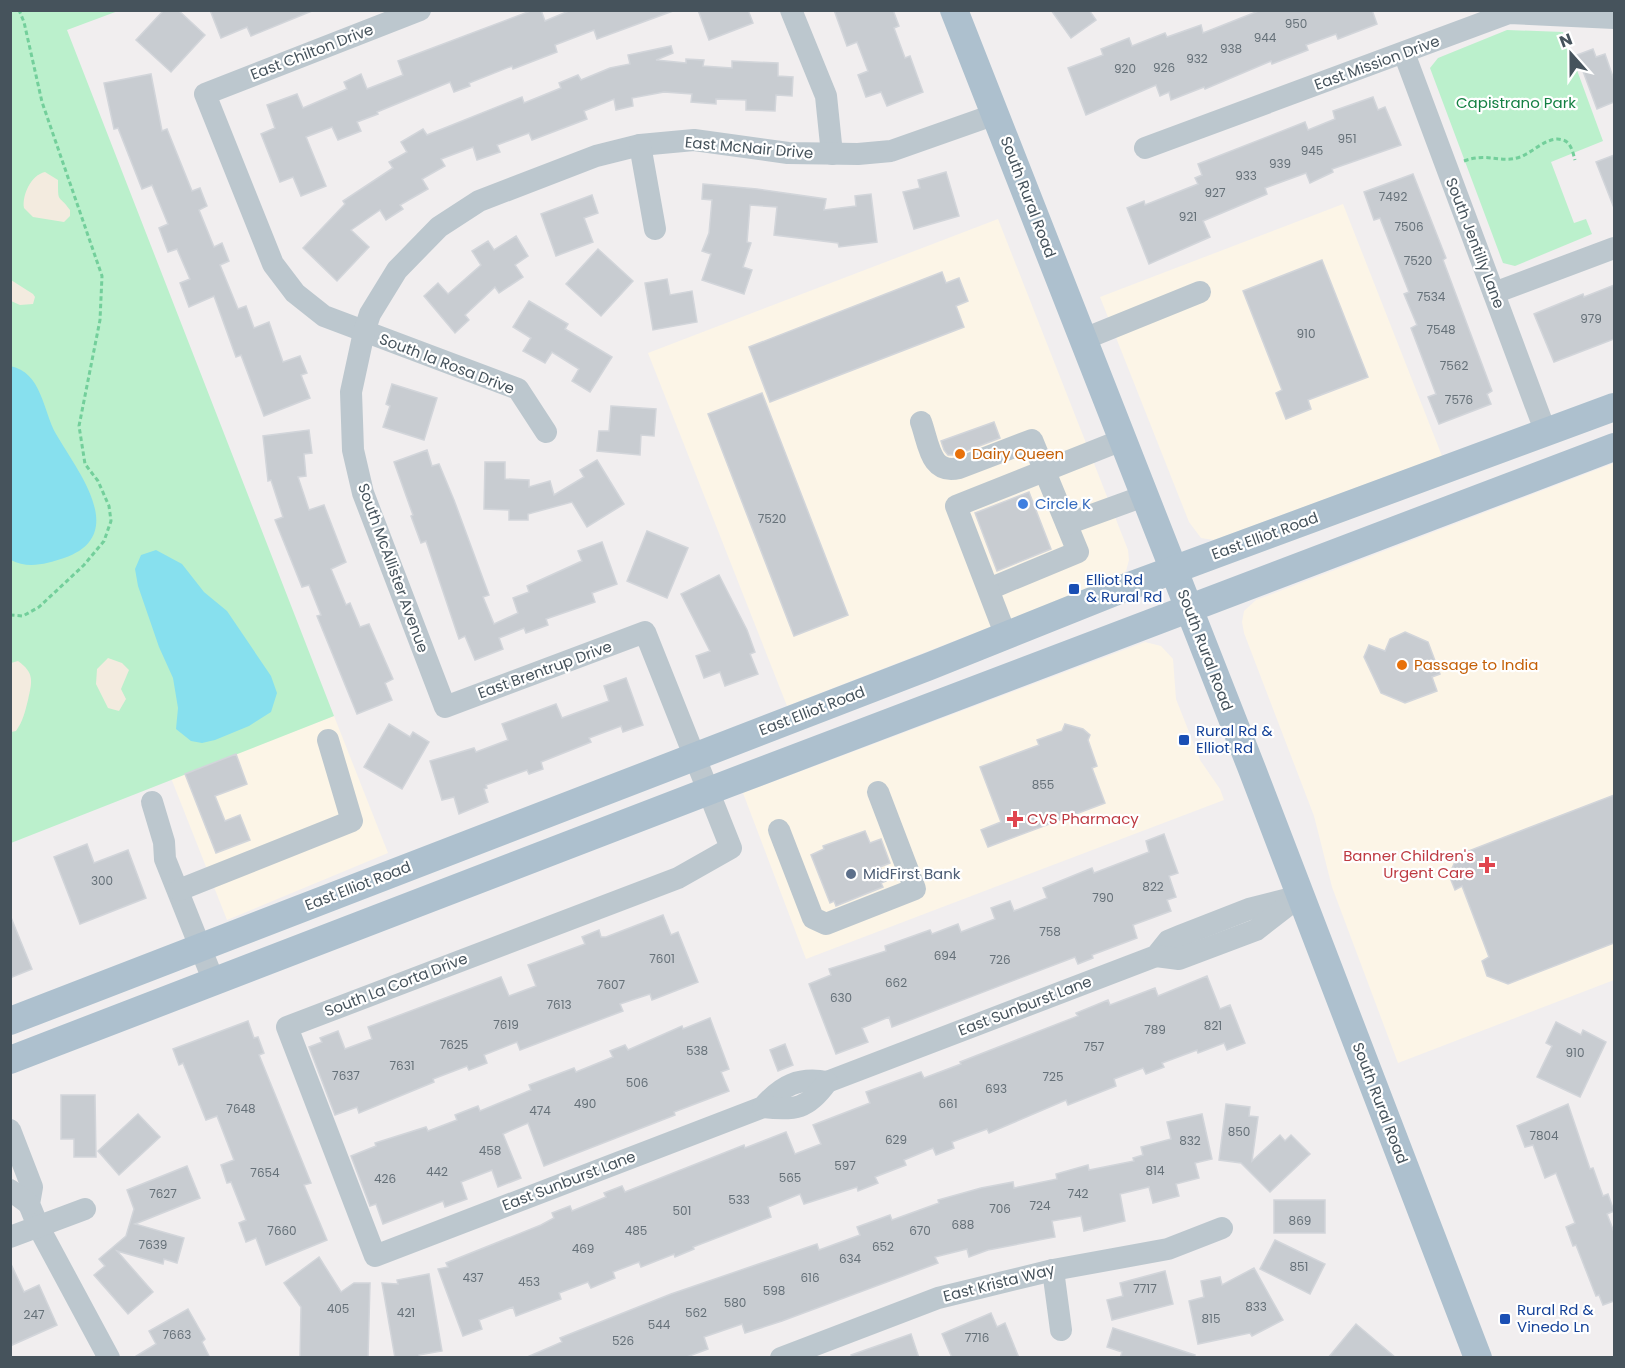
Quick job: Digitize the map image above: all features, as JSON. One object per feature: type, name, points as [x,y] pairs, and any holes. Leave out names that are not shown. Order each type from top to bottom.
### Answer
[{"type":"main road","name":"South Rural Road","points":[[954,10],[1084,339],[1478,1358]]},
{"type":"main road","name":"East Elliot Road","points":[[10,1021],[1174,571],[1614,407]]},
{"type":"main road","points":[[10,1060],[707,791],[1614,447]]},
{"type":"main road","points":[[835,743],[865,713],[925,687],[933,676],[930,666]]},
{"type":"main road","points":[[152,966],[165,1000]]},
{"type":"street","name":"East Chilton Drive","points":[[364,332],[324,316],[295,294],[273,264],[205,94],[420,10]]},
{"type":"street","points":[[791,10],[826,96],[832,154]]},
{"type":"street","name":"East Mission Drive","points":[[1145,148],[1509,13],[1614,18]]},
{"type":"street","name":"South Jentilly Lane","points":[[1404,53],[1546,433]]},
{"type":"street","name":"East McNair Drive","points":[[364,332],[370,314],[397,270],[439,227],[479,201],[596,156],[640,145],[694,140],[788,153],[832,154],[891,151],[996,114]]},
{"type":"street","points":[[640,145],[655,229]]},
{"type":"street","points":[[1494,293],[1614,248]]},
{"type":"street","points":[[1084,339],[1200,292]]},
{"type":"street","name":"South la Rosa Drive","points":[[364,332],[518,389],[546,432]]},
{"type":"street","name":"South McAllister Avenue","points":[[364,332],[351,392],[353,450],[363,493],[445,707]]},
{"type":"street","points":[[921,422],[935,462],[940,468],[948,471],[1032,440],[1046,470],[1078,552],[989,589]]},
{"type":"street","points":[[1006,636],[956,506],[1122,440]]},
{"type":"street","points":[[1067,524],[1144,496]]},
{"type":"street","name":"East Brentrup Drive","points":[[445,707],[645,632],[694,756]]},
{"type":"street","points":[[180,890],[352,821],[328,740]]},
{"type":"street","points":[[694,756],[707,791]]},
{"type":"street","name":"South La Corta Drive","points":[[375,1256],[287,1026],[678,878],[724,852],[707,791]]},
{"type":"street","points":[[779,830],[813,918],[826,924],[915,889],[878,792]]},
{"type":"street","points":[[152,802],[164,842],[165,859],[180,890],[214,982]]},
{"type":"street","name":"East Sunburst Lane","points":[[375,1256],[763,1107],[775,1092],[790,1083],[809,1079],[827,1082],[1156,956],[1179,959],[1256,930],[1300,896]]},
{"type":"street","points":[[10,1130],[15,1153],[32,1187],[29,1204]]},
{"type":"street","points":[[10,1190],[29,1204],[38,1226],[109,1358]]},
{"type":"street","points":[[10,1237],[85,1209]]},
{"type":"street","name":"East Krista Way","points":[[781,1358],[822,1350],[938,1298],[1053,1270],[1168,1249],[1222,1228]]},
{"type":"street","points":[[1053,1270],[1061,1330]]},
{"type":"path","points":[[10,615],[23,616],[39,607],[84,565],[104,541],[111,521],[109,506],[98,481],[85,464],[79,426],[100,320],[102,276],[42,102],[24,22],[19,10]]},
{"type":"path","points":[[1447,168],[1482,156],[1502,159],[1519,157],[1544,142],[1562,139],[1568,142],[1575,160]]},
{"type":"shaded area","points":[[1343,204],[1442,456],[1214,540],[1201,538],[1189,522],[1100,297]]},
{"type":"shaded area","points":[[998,219],[1128,550],[1129,560],[1126,571],[1119,577],[787,706],[648,353]]},
{"type":"shaded area","points":[[1614,463],[1614,980],[1398,1063],[1332,887],[1314,816],[1244,633],[1242,622],[1244,611],[1256,600]]},
{"type":"shaded area","points":[[1145,642],[1161,646],[1173,659],[1176,699],[1200,760],[1220,789],[1224,800],[806,959],[743,793]]},
{"type":"shaded area","points":[[334,716],[388,853],[227,920],[171,778]]},
{"type":"green space","points":[[11,11],[118,11],[67,30],[334,716],[11,843]]},
{"type":"green space","name":"Capistrano Park","points":[[1507,30],[1563,32],[1603,141],[1551,162],[1574,223],[1586,219],[1592,234],[1515,266],[1503,263],[1430,68],[1438,58]]},
{"type":"sand","points":[[45,172],[58,180],[59,196],[70,210],[70,216],[64,222],[33,217],[24,208],[24,197],[28,186],[36,177]]},
{"type":"sand","points":[[11,280],[33,294],[35,297],[33,304],[20,305],[11,301]]},
{"type":"sand","points":[[108,658],[122,663],[129,670],[121,689],[126,699],[119,711],[108,708],[96,684],[97,669]]},
{"type":"sand","points":[[18,661],[30,674],[31,683],[22,720],[16,731],[11,732],[11,663]]},
{"type":"water","points":[[10,366],[21,370],[35,384],[56,434],[86,484],[96,519],[94,534],[84,548],[64,558],[44,564],[30,565],[11,560]]},
{"type":"water","points":[[156,550],[182,564],[204,592],[227,611],[271,676],[277,693],[271,712],[249,726],[202,743],[191,741],[176,729],[178,708],[173,678],[159,647],[138,586],[135,569],[141,555]]},
{"type":"building","points":[[164,10],[178,10],[205,35],[171,72],[136,40]]},
{"type":"building","points":[[210,10],[312,11],[251,36],[247,27],[221,38]]},
{"type":"building","points":[[533,10],[541,10],[545,21],[571,10],[673,11],[597,39],[594,30],[555,45],[557,52],[513,69],[512,66],[469,83],[470,86],[454,92],[450,82],[357,122],[361,131],[338,140],[332,127],[306,137],[326,186],[301,196],[293,177],[280,182],[261,134],[275,128],[267,105],[297,94],[303,108],[347,89],[344,82],[361,74],[367,89],[403,75],[398,61]]},
{"type":"building","points":[[698,10],[748,10],[753,23],[709,40]]},
{"type":"building","points":[[834,10],[893,10],[899,26],[894,28],[905,58],[910,56],[923,92],[887,106],[881,92],[866,97],[858,75],[868,71],[857,42],[847,46]]},
{"type":"building","points":[[1051,10],[1089,10],[1096,20],[1071,38]]},
{"type":"building","points":[[1261,10],[1372,10],[1377,24],[1338,39],[1336,34],[1306,45],[1308,50],[1272,64],[1271,61],[1205,89],[1204,87],[1171,100],[1169,92],[1160,96],[1156,85],[1086,115],[1068,68],[1103,55],[1101,49],[1129,38],[1132,46],[1165,33],[1167,37],[1201,25],[1203,33]]},
{"type":"building","points":[[671,46],[673,53],[656,60],[686,63],[686,59],[704,60],[703,66],[732,68],[732,61],[778,63],[778,76],[793,77],[792,96],[776,95],[775,111],[746,110],[746,100],[716,99],[716,104],[691,102],[692,94],[664,92],[632,98],[633,106],[616,110],[614,99],[584,111],[587,119],[532,140],[529,133],[497,145],[500,152],[477,160],[473,147],[441,159],[445,166],[422,179],[428,189],[400,205],[403,209],[386,220],[380,210],[351,230],[369,247],[337,281],[303,248],[345,204],[343,201],[393,168],[389,162],[407,152],[401,142],[423,129],[427,135],[522,97],[524,103],[561,88],[559,83],[578,75],[581,80],[610,68],[630,64],[628,55]]},
{"type":"building","points":[[1593,49],[1596,57],[1605,54],[1614,80],[1614,102],[1597,109],[1577,55]]},
{"type":"building","points":[[151,74],[162,131],[167,129],[192,191],[200,188],[207,206],[199,210],[214,247],[222,243],[229,261],[220,265],[238,309],[246,306],[254,328],[269,322],[283,362],[300,356],[307,373],[301,375],[310,398],[264,416],[241,355],[236,357],[214,296],[189,307],[180,283],[190,279],[177,249],[168,252],[159,228],[168,224],[152,185],[142,189],[118,128],[114,129],[104,83]]},
{"type":"building","points":[[1373,97],[1378,110],[1385,107],[1401,145],[1332,169],[1333,172],[1310,183],[1306,173],[1265,188],[1267,194],[1203,221],[1210,237],[1149,264],[1127,208],[1144,201],[1145,205],[1198,184],[1195,178],[1202,175],[1198,164],[1305,122],[1308,130],[1335,119],[1333,111]]},
{"type":"building","points":[[1614,155],[1614,208],[1596,162]]},
{"type":"building","points":[[946,172],[959,216],[914,229],[903,192],[920,188],[918,180]]},
{"type":"building","points":[[1413,174],[1446,258],[1443,260],[1492,391],[1487,394],[1491,404],[1439,424],[1428,397],[1436,394],[1411,328],[1417,325],[1404,294],[1409,292],[1380,218],[1374,220],[1364,192]]},
{"type":"building","points":[[703,184],[826,199],[824,210],[856,206],[855,196],[871,194],[877,242],[839,247],[838,243],[774,235],[777,207],[750,205],[747,242],[751,243],[743,267],[752,270],[744,294],[702,280],[711,254],[702,251],[709,233],[712,200],[702,199]]},
{"type":"building","points":[[592,195],[598,213],[584,218],[593,242],[556,256],[541,214]]},
{"type":"building","points":[[516,236],[528,256],[515,265],[523,277],[499,293],[495,287],[465,315],[469,320],[455,333],[424,296],[438,283],[448,294],[481,265],[472,251],[488,241],[494,250]]},
{"type":"building","points":[[598,249],[633,281],[601,316],[566,284]]},
{"type":"building","points":[[1322,260],[1368,377],[1308,400],[1311,409],[1286,419],[1276,393],[1282,390],[1243,291]]},
{"type":"building","points":[[942,272],[946,283],[959,278],[968,301],[956,306],[964,327],[770,402],[749,347]]},
{"type":"building","points":[[667,279],[670,295],[692,291],[697,322],[653,330],[645,283]]},
{"type":"building","points":[[1614,285],[1614,339],[1554,362],[1534,314],[1583,294],[1584,297]]},
{"type":"building","points":[[529,301],[568,324],[565,329],[612,357],[590,392],[572,381],[579,369],[552,352],[545,363],[523,351],[531,338],[513,327]]},
{"type":"building","points":[[392,384],[437,398],[424,440],[383,427],[390,406],[386,404]]},
{"type":"building","points":[[762,393],[848,615],[794,636],[708,414]]},
{"type":"building","points":[[611,406],[656,409],[654,436],[641,435],[640,455],[597,451],[599,431],[609,431]]},
{"type":"building","name":"Dairy Queen","points":[[994,422],[1000,438],[956,455],[948,455],[944,450],[941,441]]},
{"type":"building","points":[[309,430],[312,453],[304,454],[306,476],[298,477],[309,510],[324,505],[346,562],[331,569],[346,605],[350,603],[360,627],[369,624],[393,679],[385,683],[392,700],[357,714],[317,616],[321,615],[309,585],[302,587],[275,520],[283,517],[271,480],[268,481],[263,436]]},
{"type":"building","points":[[427,450],[432,466],[439,464],[454,500],[489,595],[483,597],[494,624],[518,613],[513,598],[529,592],[527,586],[582,561],[578,551],[602,542],[617,584],[592,593],[595,602],[546,619],[548,625],[526,633],[524,628],[499,638],[503,649],[475,660],[465,636],[459,639],[426,541],[421,543],[394,462]]},
{"type":"building","points":[[597,460],[624,504],[587,527],[572,502],[528,514],[528,520],[509,520],[509,510],[484,509],[485,462],[505,462],[505,479],[529,480],[529,487],[550,481],[554,495],[584,477],[580,470]]},
{"type":"building","points":[[1029,492],[1051,549],[997,571],[975,513]]},
{"type":"building","points":[[647,531],[688,548],[667,598],[627,581]]},
{"type":"building","points":[[719,575],[747,630],[755,652],[750,654],[758,674],[725,686],[720,672],[704,678],[696,656],[710,651],[681,594]]},
{"type":"building","name":"Passage to India","points":[[1405,632],[1428,642],[1440,674],[1432,677],[1437,691],[1405,703],[1381,693],[1364,657],[1369,645],[1385,651],[1390,639]]},
{"type":"building","points":[[626,678],[643,725],[623,732],[621,726],[589,738],[591,742],[541,762],[543,769],[529,774],[527,770],[486,785],[487,788],[484,789],[488,802],[459,814],[454,797],[442,800],[430,761],[474,748],[476,752],[508,740],[502,724],[556,704],[562,718],[609,701],[604,686]]},
{"type":"building","points":[[389,724],[410,737],[413,732],[429,742],[402,789],[364,767]]},
{"type":"building","name":"CVS Pharmacy","points":[[1065,724],[1083,729],[1090,735],[1088,740],[1097,766],[1092,768],[1105,803],[988,847],[981,830],[1001,822],[980,767],[1039,745],[1037,740],[1062,731]]},
{"type":"building","points":[[236,754],[247,784],[215,796],[225,821],[240,815],[250,840],[216,853],[185,774]]},
{"type":"building","points":[[1614,795],[1614,943],[1508,984],[1487,976],[1482,961],[1489,957],[1462,886],[1455,890],[1449,875],[1458,855]]},
{"type":"building","name":"MidFirst Bank","points":[[865,831],[870,843],[881,839],[890,863],[880,867],[886,881],[881,883],[883,887],[836,906],[834,901],[830,903],[811,855],[824,849],[823,846]]},
{"type":"building","points":[[1164,834],[1178,873],[1169,876],[1176,897],[1167,900],[1171,911],[1133,925],[1137,938],[1092,955],[1093,958],[1078,964],[1075,957],[892,1027],[889,1017],[862,1028],[868,1042],[836,1054],[809,984],[831,975],[829,969],[886,951],[885,946],[930,930],[932,934],[958,924],[961,932],[995,919],[991,908],[1010,901],[1014,911],[1047,898],[1043,888],[1092,868],[1094,873],[1149,852],[1146,841]]},
{"type":"building","points":[[87,844],[94,863],[128,850],[146,898],[80,924],[54,857]]},
{"type":"building","points":[[10,915],[32,969],[10,978]]},
{"type":"building","points":[[663,915],[671,935],[678,932],[698,982],[652,1000],[650,994],[620,1004],[623,1011],[520,1050],[517,1042],[484,1055],[487,1063],[469,1070],[467,1066],[433,1079],[434,1082],[359,1113],[357,1107],[335,1115],[309,1047],[322,1042],[320,1038],[338,1031],[345,1049],[372,1039],[368,1027],[501,977],[509,996],[536,986],[528,965],[585,944],[582,937],[599,930],[601,937],[606,937]]},
{"type":"building","points":[[1207,976],[1220,1009],[1230,1005],[1245,1043],[1227,1050],[1224,1043],[1198,1053],[1197,1050],[1162,1063],[1164,1067],[1146,1074],[1143,1068],[1114,1079],[1116,1086],[1068,1105],[1066,1100],[989,1133],[987,1129],[952,1142],[954,1148],[936,1155],[933,1148],[904,1160],[906,1165],[875,1177],[878,1183],[858,1191],[857,1187],[804,1204],[800,1194],[768,1207],[771,1217],[693,1247],[694,1249],[675,1257],[674,1254],[641,1267],[639,1262],[613,1272],[615,1278],[591,1288],[588,1282],[559,1293],[561,1299],[516,1316],[513,1307],[479,1320],[482,1329],[463,1336],[438,1269],[448,1267],[446,1263],[541,1225],[554,1218],[552,1213],[570,1206],[572,1211],[606,1197],[604,1193],[622,1186],[625,1192],[744,1145],[745,1148],[786,1132],[795,1154],[821,1144],[813,1125],[870,1103],[866,1092],[921,1072],[924,1078],[961,1064],[960,1062],[1078,1016],[1076,1013],[1108,1000],[1110,1005],[1155,988],[1158,996]]},
{"type":"building","points":[[710,1018],[729,1069],[721,1072],[729,1091],[674,1112],[675,1115],[544,1166],[528,1123],[503,1134],[521,1178],[498,1187],[492,1170],[461,1182],[467,1199],[445,1207],[443,1201],[383,1224],[376,1204],[370,1206],[351,1156],[376,1146],[375,1143],[426,1127],[428,1131],[457,1120],[455,1115],[478,1106],[480,1111],[531,1090],[529,1085],[574,1068],[576,1072],[613,1057],[610,1051],[625,1045],[628,1050],[682,1026],[683,1029]]},
{"type":"building","points":[[248,1021],[254,1038],[258,1037],[264,1053],[259,1055],[311,1183],[304,1185],[327,1240],[266,1265],[256,1238],[246,1242],[239,1223],[246,1220],[231,1182],[227,1183],[221,1165],[234,1160],[217,1116],[206,1120],[183,1063],[179,1065],[173,1049]]},
{"type":"building","points":[[1556,1022],[1581,1035],[1583,1030],[1606,1042],[1580,1097],[1537,1077],[1552,1046],[1546,1043]]},
{"type":"building","points":[[785,1044],[793,1065],[778,1071],[770,1050]]},
{"type":"building","points":[[61,1095],[95,1095],[96,1157],[74,1157],[74,1139],[61,1139]]},
{"type":"building","points":[[1226,1104],[1250,1107],[1249,1116],[1258,1117],[1252,1161],[1280,1135],[1285,1141],[1291,1135],[1310,1154],[1270,1192],[1241,1163],[1219,1160]]},
{"type":"building","points":[[1568,1104],[1590,1169],[1593,1168],[1603,1196],[1608,1194],[1614,1211],[1607,1214],[1614,1232],[1614,1301],[1603,1305],[1599,1295],[1596,1296],[1576,1245],[1573,1246],[1566,1227],[1575,1223],[1556,1173],[1545,1178],[1533,1145],[1525,1147],[1517,1126]]},
{"type":"building","points":[[138,1114],[160,1137],[119,1175],[98,1151]]},
{"type":"building","points":[[1202,1114],[1212,1159],[1195,1163],[1199,1178],[1176,1184],[1179,1196],[1153,1203],[1149,1187],[1120,1194],[1125,1221],[1084,1231],[1081,1216],[1052,1221],[1055,1237],[988,1250],[969,1257],[967,1249],[935,1257],[938,1263],[782,1321],[745,1333],[742,1324],[704,1337],[708,1349],[684,1358],[525,1358],[562,1342],[560,1338],[671,1294],[817,1244],[819,1250],[860,1235],[857,1227],[890,1215],[892,1220],[939,1203],[938,1200],[981,1188],[1013,1182],[1014,1188],[1057,1179],[1056,1174],[1088,1165],[1089,1170],[1134,1161],[1133,1158],[1143,1155],[1141,1147],[1171,1139],[1167,1122]]},
{"type":"building","points":[[187,1166],[200,1198],[135,1224],[184,1238],[177,1263],[164,1259],[163,1264],[117,1251],[153,1292],[128,1314],[94,1275],[105,1266],[99,1259],[126,1236],[134,1209],[127,1190]]},
{"type":"building","points":[[1274,1200],[1325,1200],[1325,1233],[1274,1233]]},
{"type":"building","points":[[1275,1240],[1325,1264],[1310,1294],[1260,1269]]},
{"type":"building","points":[[319,1257],[341,1292],[354,1283],[370,1283],[368,1358],[300,1358],[301,1307],[284,1283]]},
{"type":"building","points":[[10,1262],[24,1292],[39,1285],[57,1325],[10,1346]]},
{"type":"building","points":[[1254,1268],[1283,1320],[1252,1336],[1250,1333],[1198,1344],[1189,1301],[1204,1297],[1201,1281],[1220,1277],[1222,1285]]},
{"type":"building","points":[[1165,1271],[1173,1304],[1112,1320],[1107,1300],[1123,1296],[1120,1283]]},
{"type":"building","points":[[429,1274],[442,1351],[419,1355],[419,1358],[395,1358],[382,1283],[398,1284],[397,1280]]},
{"type":"building","points":[[188,1309],[205,1339],[202,1342],[210,1358],[133,1358],[156,1344],[149,1331]]},
{"type":"building","points":[[991,1313],[997,1327],[1005,1323],[1019,1358],[952,1358],[942,1334]]},
{"type":"building","points":[[1356,1324],[1396,1358],[1328,1358]]},
{"type":"building","points":[[1113,1328],[1195,1355],[1194,1358],[1120,1358],[1122,1352],[1107,1347]]},
{"type":"building","points":[[911,1334],[919,1358],[852,1358],[851,1355]]},
{"type":"place","name":"Dairy Queen","points":[[960,454]]},
{"type":"place","name":"Circle K","points":[[1023,504]]},
{"type":"place","name":"Elliot Rd & Rural Rd","points":[[1074,589]]},
{"type":"place","name":"Passage to India","points":[[1402,665]]},
{"type":"place","name":"Rural Rd & Elliot Rd","points":[[1184,740]]},
{"type":"place","name":"CVS Pharmacy","points":[[1015,819]]},
{"type":"place","name":"Banner Children's Urgent Care","points":[[1487,865]]},
{"type":"place","name":"MidFirst Bank","points":[[851,874]]},
{"type":"place","name":"Rural Rd & Vinedo Ln","points":[[1505,1319]]}]
